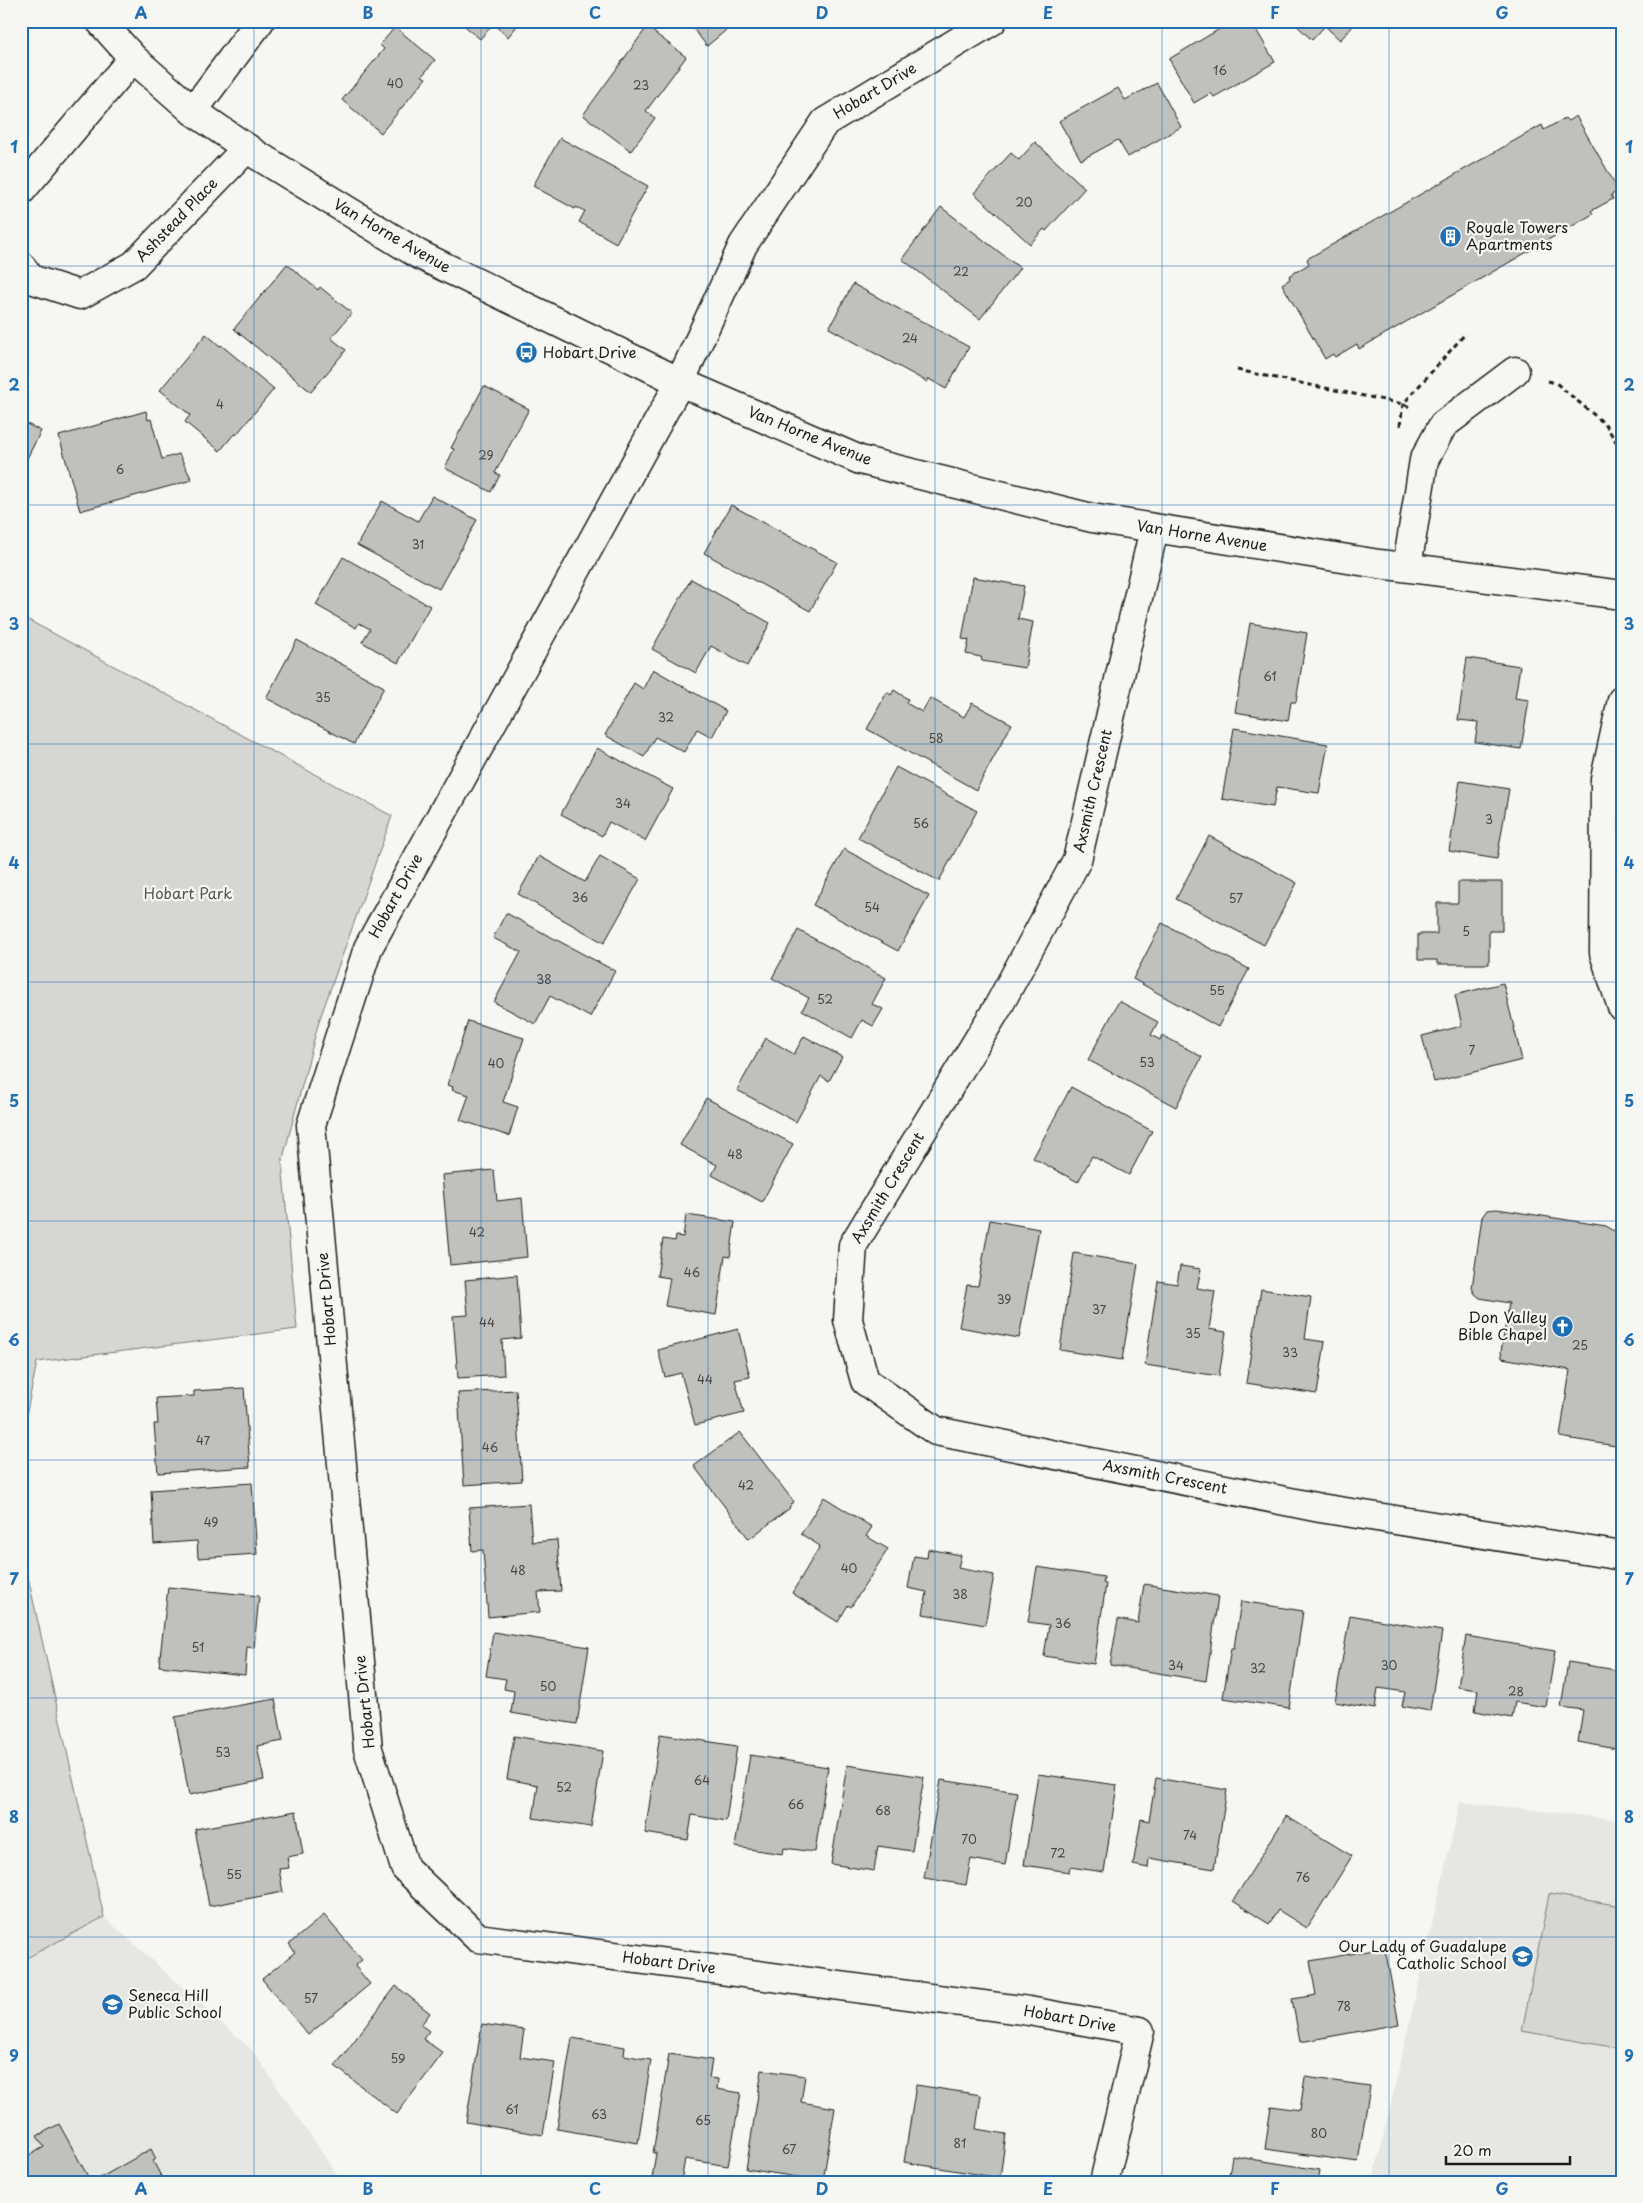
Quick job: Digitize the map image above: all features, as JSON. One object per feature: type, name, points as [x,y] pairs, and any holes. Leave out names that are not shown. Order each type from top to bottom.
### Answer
[{"type":"street","name":"Van Horne Avenue","points":[[100,21],[133,58],[193,111],[247,148],[418,254],[680,382],[860,460],[1092,518],[1154,529],[1407,567],[1622,595]]},
{"type":"street","points":[[193,111],[260,21]]},
{"type":"street","name":"Hobart Drive","points":[[992,21],[825,122],[742,245],[680,382],[368,948],[311,1125],[368,1749],[405,1868],[478,1938],[1029,2011],[1140,2031],[1108,2158],[1104,2182]]},
{"type":"street","points":[[21,191],[133,58]]},
{"type":"street","name":"Ashstead Place","points":[[21,266],[31,279],[80,295],[134,265],[247,148]]},
{"type":"street","points":[[1407,567],[1424,460],[1443,425],[1515,371]]},
{"type":"street","name":"Axsmith Crescent","points":[[1154,529],[1077,860],[998,1007],[853,1244],[848,1320],[865,1381],[936,1431],[1320,1508],[1622,1556]]},
{"type":"street","points":[[1622,700],[1604,779],[1604,952],[1622,1008]]},
{"type":"path","points":[[1237,370],[1403,404],[1443,425]]},
{"type":"path","points":[[1515,371],[1556,383],[1605,424],[1622,451]]},
{"type":"shaded area","name":"Our Lady of Guadalupe Catholic School","points":[[1460,1802],[1622,1820],[1622,2182],[1373,2182]]},
{"type":"shaded area","name":"Seneca Hill Public School","points":[[104,1917],[252,2050],[342,2182],[21,2182],[21,1961]]},
{"type":"green space","name":"Hobart Park","points":[[21,616],[392,816],[319,1021],[282,1162],[297,1329],[37,1362],[21,1441]]},
{"type":"green space","points":[[21,1546],[104,1917],[21,1961]]},
{"type":"green space","points":[[1549,1894],[1622,1906],[1622,2049],[1522,2031]]},
{"type":"building","points":[[459,21],[521,21],[508,37],[493,24],[480,39]]},
{"type":"building","points":[[687,21],[737,21],[707,46]]},
{"type":"building","points":[[1233,21],[1251,21],[1275,62],[1214,97],[1211,93],[1194,103],[1169,59]]},
{"type":"building","points":[[1292,21],[1358,21],[1340,40],[1325,26],[1312,40]]},
{"type":"building","points":[[395,27],[435,60],[422,76],[426,78],[381,133],[342,100],[384,49],[380,45]]},
{"type":"building","points":[[647,27],[686,57],[646,111],[655,118],[631,151],[583,115]]},
{"type":"building","points":[[1157,83],[1181,127],[1128,157],[1118,140],[1081,160],[1059,121],[1118,88],[1125,100]]},
{"type":"building","name":"Royale Towers Apartments","points":[[1576,116],[1619,191],[1611,195],[1613,199],[1591,211],[1593,214],[1359,349],[1357,344],[1335,357],[1333,354],[1325,359],[1282,284],[1290,279],[1289,276],[1309,264],[1307,259],[1542,125],[1544,130],[1565,118],[1568,121]]},
{"type":"building","points":[[560,138],[648,186],[616,243],[579,222],[585,211],[576,207],[575,209],[533,186]]},
{"type":"building","points":[[1035,142],[1085,188],[1046,231],[1044,229],[1030,244],[974,193],[1011,153],[1019,160]]},
{"type":"building","points":[[941,207],[1020,268],[980,319],[902,259]]},
{"type":"building","points":[[287,264],[318,290],[320,287],[352,313],[331,338],[346,350],[311,392],[234,329]]},
{"type":"building","points":[[853,284],[969,347],[946,389],[929,379],[927,382],[829,328]]},
{"type":"building","points":[[206,334],[274,389],[236,435],[234,434],[220,451],[185,422],[190,415],[160,390]]},
{"type":"building","points":[[484,386],[529,409],[495,473],[500,475],[491,492],[445,468],[454,449],[451,448]]},
{"type":"building","points":[[146,411],[148,420],[151,419],[162,459],[179,454],[192,480],[80,511],[59,436]]},
{"type":"building","points":[[21,421],[41,431],[21,470]]},
{"type":"building","points":[[432,496],[477,520],[439,589],[357,545],[382,501],[418,521]]},
{"type":"building","points":[[731,505],[837,562],[810,611],[704,553]]},
{"type":"building","points":[[343,557],[430,606],[398,663],[362,642],[370,629],[359,623],[356,628],[316,605]]},
{"type":"building","points":[[973,577],[1024,586],[1018,619],[1033,622],[1025,668],[982,661],[981,657],[966,654],[969,640],[962,639]]},
{"type":"building","points":[[691,579],[770,623],[747,666],[711,646],[696,673],[652,649]]},
{"type":"building","points":[[1250,623],[1307,633],[1296,702],[1291,702],[1288,721],[1235,712]]},
{"type":"building","points":[[297,640],[384,687],[354,744],[266,698]]},
{"type":"building","points":[[1467,658],[1520,666],[1515,698],[1529,700],[1521,749],[1475,742],[1478,722],[1458,720]]},
{"type":"building","points":[[653,669],[726,711],[712,737],[697,729],[684,752],[655,737],[644,757],[605,735],[634,683],[643,689]]},
{"type":"building","points":[[894,690],[908,699],[906,703],[922,712],[930,698],[964,717],[972,703],[1012,724],[976,790],[867,729],[887,692],[891,695]]},
{"type":"building","points":[[1234,728],[1328,744],[1319,793],[1277,787],[1273,807],[1222,799]]},
{"type":"building","points":[[597,748],[673,789],[645,841],[609,822],[602,836],[561,814]]},
{"type":"building","points":[[896,767],[977,811],[939,881],[858,838]]},
{"type":"building","points":[[1460,781],[1509,789],[1497,859],[1449,851]]},
{"type":"building","points":[[1209,836],[1297,883],[1264,945],[1176,899]]},
{"type":"building","points":[[844,849],[929,896],[898,951],[813,905]]},
{"type":"building","points":[[539,856],[585,882],[600,856],[640,879],[604,943],[518,894]]},
{"type":"building","points":[[1458,882],[1502,882],[1502,931],[1489,931],[1489,964],[1437,964],[1437,960],[1418,960],[1418,934],[1437,934],[1437,903],[1458,903]]},
{"type":"building","points":[[506,913],[615,971],[590,1017],[550,996],[535,1024],[494,1002],[521,952],[493,938]]},
{"type":"building","points":[[1162,923],[1249,969],[1218,1027],[1133,979]]},
{"type":"building","points":[[798,930],[886,978],[872,1004],[883,1009],[873,1026],[862,1020],[852,1038],[802,1010],[809,998],[772,978]]},
{"type":"building","points":[[1503,983],[1522,1060],[1434,1082],[1422,1036],[1462,1026],[1455,995]]},
{"type":"building","points":[[1119,1001],[1158,1022],[1151,1035],[1160,1040],[1162,1035],[1202,1057],[1176,1107],[1088,1060]]},
{"type":"building","points":[[468,1021],[524,1038],[503,1102],[518,1107],[509,1136],[460,1120],[469,1095],[452,1090],[453,1087],[447,1085]]},
{"type":"building","points":[[804,1036],[842,1057],[829,1081],[821,1076],[796,1122],[737,1090],[766,1038],[794,1054]]},
{"type":"building","points":[[1071,1087],[1152,1131],[1129,1175],[1092,1156],[1078,1182],[1033,1158]]},
{"type":"building","points":[[706,1098],[793,1144],[762,1202],[712,1175],[717,1165],[680,1145]]},
{"type":"building","points":[[494,1170],[497,1201],[522,1198],[527,1257],[450,1265],[442,1175]]},
{"type":"building","name":"Don Valley Bible Chapel","points":[[1497,1209],[1606,1226],[1616,1232],[1615,1247],[1622,1248],[1622,1447],[1560,1437],[1570,1370],[1502,1358],[1501,1352],[1509,1303],[1480,1298],[1472,1288],[1482,1217],[1487,1210]]},
{"type":"building","points":[[686,1215],[735,1222],[730,1257],[725,1256],[716,1315],[665,1306],[670,1278],[657,1276],[663,1239],[675,1241],[676,1236],[683,1237]]},
{"type":"building","points":[[990,1220],[1039,1229],[1019,1338],[959,1327],[967,1285],[978,1286]]},
{"type":"building","points":[[1074,1253],[1138,1264],[1122,1360],[1060,1350]]},
{"type":"building","points":[[1180,1266],[1201,1269],[1197,1288],[1215,1291],[1209,1329],[1226,1332],[1219,1376],[1145,1365],[1158,1281],[1177,1284]]},
{"type":"building","points":[[517,1275],[521,1338],[502,1340],[504,1375],[458,1378],[453,1316],[468,1315],[465,1280]]},
{"type":"building","points":[[1261,1289],[1311,1297],[1305,1339],[1325,1342],[1317,1394],[1246,1383]]},
{"type":"building","points":[[738,1329],[750,1377],[735,1380],[744,1413],[695,1425],[681,1373],[665,1377],[658,1350]]},
{"type":"building","points":[[244,1388],[250,1467],[158,1473],[154,1424],[158,1424],[156,1398],[194,1396],[194,1391]]},
{"type":"building","points":[[516,1390],[522,1481],[464,1485],[458,1393]]},
{"type":"building","points":[[740,1432],[794,1502],[790,1508],[749,1539],[694,1466]]},
{"type":"building","points":[[252,1483],[257,1554],[198,1558],[197,1541],[154,1544],[151,1490]]},
{"type":"building","points":[[824,1497],[872,1527],[866,1536],[888,1549],[851,1607],[848,1605],[838,1622],[792,1593],[820,1546],[801,1534]]},
{"type":"building","points":[[529,1504],[532,1542],[557,1540],[561,1591],[538,1592],[540,1612],[488,1617],[483,1550],[472,1551],[469,1508]]},
{"type":"building","points":[[928,1549],[961,1555],[958,1568],[994,1575],[985,1625],[923,1614],[927,1592],[908,1588],[914,1556],[927,1558]]},
{"type":"building","points":[[1037,1567],[1104,1577],[1103,1583],[1106,1584],[1094,1664],[1044,1656],[1049,1625],[1028,1622]]},
{"type":"building","points":[[1144,1584],[1218,1596],[1206,1681],[1110,1665],[1118,1619],[1138,1623]]},
{"type":"building","points":[[168,1587],[259,1596],[254,1648],[247,1647],[245,1675],[159,1666]]},
{"type":"building","points":[[1241,1601],[1303,1611],[1289,1708],[1223,1698],[1231,1648],[1234,1648]]},
{"type":"building","points":[[1350,1615],[1442,1631],[1430,1711],[1402,1706],[1405,1692],[1378,1688],[1375,1709],[1335,1702]]},
{"type":"building","points":[[493,1632],[589,1647],[577,1724],[511,1713],[514,1691],[504,1689],[506,1679],[486,1676]]},
{"type":"building","points":[[1466,1636],[1555,1651],[1546,1707],[1515,1702],[1512,1718],[1475,1711],[1478,1690],[1458,1687]]},
{"type":"building","points":[[1568,1662],[1622,1671],[1622,1750],[1578,1742],[1583,1710],[1561,1707]]},
{"type":"building","points":[[275,1699],[283,1741],[257,1746],[264,1780],[189,1795],[175,1717]]},
{"type":"building","points":[[660,1734],[737,1746],[726,1821],[692,1815],[688,1840],[645,1833]]},
{"type":"building","points":[[514,1736],[603,1751],[591,1827],[533,1818],[538,1785],[507,1779]]},
{"type":"building","points":[[750,1755],[828,1767],[815,1852],[784,1848],[783,1854],[735,1847]]},
{"type":"building","points":[[847,1765],[924,1777],[912,1851],[878,1846],[874,1871],[831,1864]]},
{"type":"building","points":[[1038,1774],[1117,1785],[1104,1872],[1070,1867],[1069,1872],[1024,1865]]},
{"type":"building","points":[[1156,1778],[1227,1790],[1214,1869],[1149,1858],[1148,1868],[1133,1865],[1141,1819],[1149,1821]]},
{"type":"building","points":[[941,1780],[1017,1792],[1005,1865],[971,1859],[966,1885],[924,1878]]},
{"type":"building","points":[[296,1811],[303,1854],[287,1857],[289,1868],[279,1869],[283,1892],[209,1906],[195,1829]]},
{"type":"building","points":[[1286,1816],[1352,1856],[1307,1928],[1278,1910],[1269,1924],[1233,1901]]},
{"type":"building","points":[[324,1915],[362,1960],[355,1966],[370,1984],[308,2035],[262,1979],[295,1952],[289,1944]]},
{"type":"building","points":[[1385,1948],[1399,2024],[1300,2042],[1292,1999],[1316,1995],[1310,1961]]},
{"type":"building","points":[[396,1986],[430,2013],[421,2025],[429,2031],[423,2039],[443,2053],[397,2114],[335,2066]]},
{"type":"building","points":[[482,2024],[524,2030],[520,2057],[555,2062],[543,2135],[466,2122]]},
{"type":"building","points":[[572,2038],[625,2047],[624,2055],[651,2060],[638,2143],[557,2129]]},
{"type":"building","points":[[669,2054],[712,2060],[709,2078],[718,2079],[717,2089],[741,2093],[728,2166],[685,2159],[681,2182],[652,2179],[656,2153],[653,2153]]},
{"type":"building","points":[[762,2070],[805,2076],[801,2102],[835,2108],[823,2181],[746,2169]]},
{"type":"building","points":[[1305,2077],[1370,2086],[1358,2162],[1265,2149],[1271,2106],[1300,2110]]},
{"type":"building","points":[[916,2085],[981,2095],[976,2129],[1006,2134],[1000,2178],[904,2162]]},
{"type":"building","points":[[59,2124],[91,2182],[21,2182],[21,2139],[30,2155],[44,2147],[37,2136]]},
{"type":"building","points":[[151,2149],[156,2159],[153,2161],[164,2182],[93,2182]]},
{"type":"building","points":[[1232,2156],[1320,2170],[1318,2182],[1228,2182]]},
{"type":"place","name":"Royale Towers Apartments","points":[[1450,237]]},
{"type":"place","name":"Hobart Drive","points":[[527,353]]},
{"type":"place","name":"Don Valley Bible Chapel","points":[[1563,1327]]},
{"type":"place","name":"Our Lady of Guadalupe Catholic School","points":[[1523,1956]]},
{"type":"place","name":"Seneca Hill Public School","points":[[112,2005]]}]
